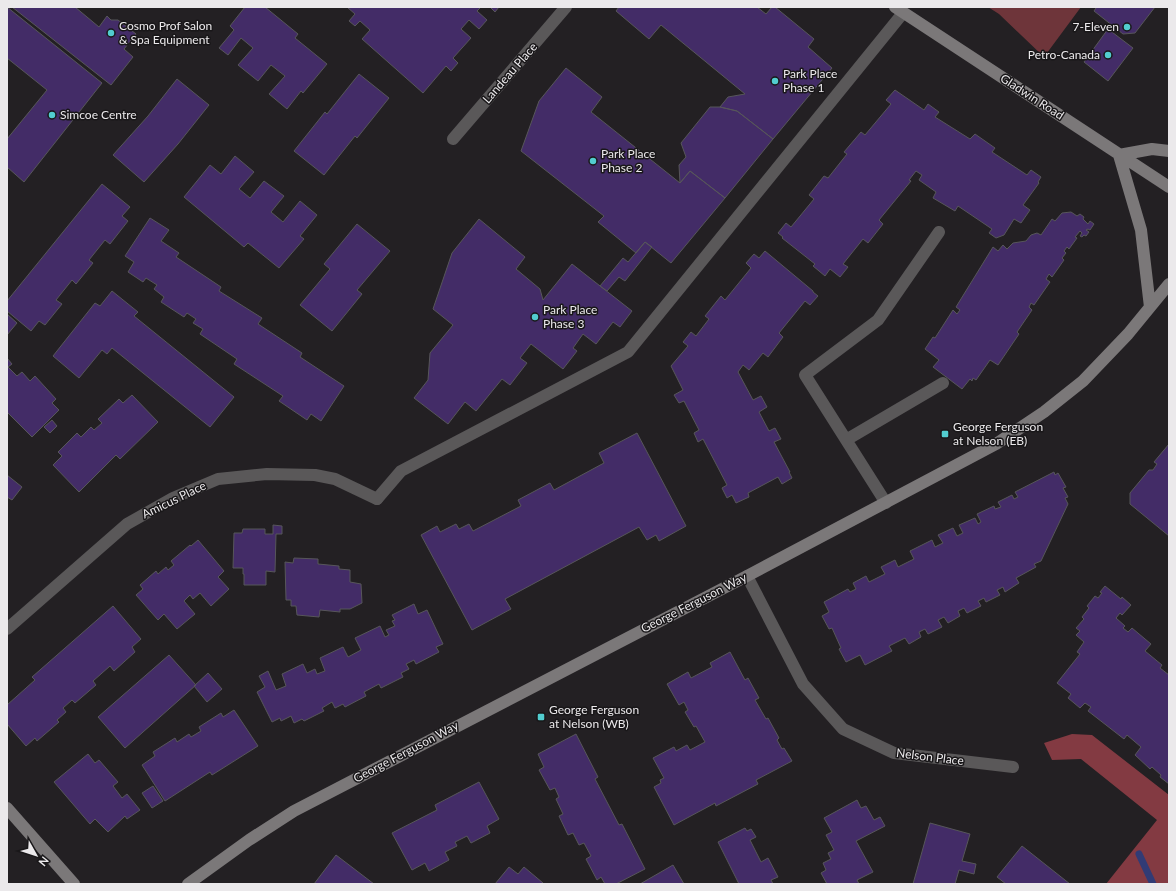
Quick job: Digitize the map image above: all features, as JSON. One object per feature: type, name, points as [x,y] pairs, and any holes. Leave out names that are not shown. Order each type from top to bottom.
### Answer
[{"type":"main road","name":"Gladwin Road","points":[[899,10],[1169,187]]},
{"type":"main road","points":[[1150,307],[1141,230],[1119,155],[1152,149],[1169,151]]},
{"type":"main road","name":"George Ferguson Way","points":[[188,884],[249,840],[294,811],[747,576],[996,444],[1044,412],[1083,381],[1128,334],[1169,284]]},
{"type":"main road","points":[[7,808],[74,884]]},
{"type":"street","name":"Landeau Place","points":[[453,139],[566,7]]},
{"type":"street","name":"Amicus Place","points":[[7,629],[127,524],[173,498],[218,479],[268,474],[315,475],[334,479],[377,499],[401,471],[628,352],[899,10]]},
{"type":"street","points":[[886,503],[805,375],[878,320],[939,232]]},
{"type":"street","points":[[846,440],[943,383]]},
{"type":"street","name":"Nelson Place","points":[[747,576],[803,684],[843,729],[894,753],[1013,767]]},
{"type":"shaded area","points":[[988,7],[1081,7],[1044,57],[999,14]]},
{"type":"shaded area","points":[[1072,734],[1092,735],[1169,795],[1169,884],[1106,884],[1157,820],[1081,759],[1052,760],[1044,743]]},
{"type":"building","name":"Simcoe Centre","points":[[7,7],[102,83],[24,182],[7,167],[7,139],[47,90],[7,58]]},
{"type":"building","points":[[12,7],[75,7],[99,27],[107,16],[111,20],[118,20],[136,34],[124,49],[133,57],[111,85]]},
{"type":"building","points":[[245,7],[265,7],[298,34],[295,38],[327,64],[303,93],[301,91],[287,109],[269,94],[285,76],[271,65],[258,81],[238,65],[253,48],[241,38],[228,55],[219,48],[234,30],[230,26]]},
{"type":"building","points":[[347,7],[481,7],[477,11],[487,20],[479,29],[469,20],[461,29],[471,38],[453,58],[458,63],[451,71],[446,66],[423,93],[362,39],[370,30],[360,21],[355,26],[349,21],[355,14]]},
{"type":"building","points":[[490,7],[499,7],[495,12]]},
{"type":"building","name":"Park Place Phase 1","points":[[619,7],[757,7],[766,14],[772,7],[775,7],[814,39],[808,47],[832,68],[773,139],[737,111],[720,107],[728,97],[745,94],[661,25],[649,39],[616,11]]},
{"type":"building","points":[[1095,7],[1155,7],[1135,33],[1123,34],[1094,11],[1096,8]]},
{"type":"building","name":"Petro-Canada","points":[[1108,29],[1133,48],[1108,81],[1084,62]]},
{"type":"building","name":"Park Place Phase 2","points":[[566,68],[602,97],[591,112],[680,183],[690,171],[725,198],[671,263],[645,242],[636,253],[598,222],[604,216],[521,151],[539,101]]},
{"type":"building","points":[[359,74],[389,98],[357,138],[355,136],[324,175],[294,151],[325,112],[327,114]]},
{"type":"building","points":[[177,79],[209,105],[178,144],[144,182],[113,155],[148,116]]},
{"type":"building","points":[[895,90],[924,110],[928,104],[939,112],[935,117],[970,139],[975,134],[995,148],[992,152],[1027,175],[1031,170],[1041,177],[1038,182],[1039,183],[1023,205],[1030,210],[1021,223],[1014,219],[1004,235],[996,238],[989,233],[992,229],[958,206],[955,211],[933,198],[936,192],[919,180],[922,175],[916,171],[909,180],[911,181],[879,220],[883,224],[868,243],[863,239],[843,264],[848,267],[840,277],[830,269],[825,276],[813,266],[815,264],[782,238],[783,237],[778,233],[786,223],[791,227],[814,199],[809,195],[824,176],[828,178],[847,154],[844,152],[861,132],[865,135],[891,104],[886,100]]},
{"type":"building","points":[[710,107],[720,107],[737,111],[773,139],[725,198],[690,171],[680,183],[679,165],[686,157],[681,143]]},
{"type":"building","points":[[235,156],[254,172],[239,189],[250,198],[264,181],[284,196],[271,212],[283,222],[300,201],[317,215],[300,236],[304,239],[279,268],[248,243],[244,247],[184,197],[210,165],[221,174]]},
{"type":"building","points":[[102,184],[130,207],[122,216],[128,221],[110,244],[105,240],[89,260],[93,263],[76,284],[72,280],[56,300],[62,304],[45,325],[39,321],[31,331],[7,311],[7,301]]},
{"type":"building","points":[[1071,212],[1077,216],[1080,214],[1084,217],[1083,219],[1088,224],[1090,221],[1094,224],[1090,230],[1086,230],[1089,232],[1086,236],[1080,236],[1082,233],[1080,231],[1069,249],[1067,247],[1064,251],[1066,253],[1062,258],[1064,260],[1052,277],[1049,274],[1046,279],[1050,282],[1034,305],[1031,303],[1029,307],[1032,310],[1017,332],[1019,334],[998,365],[990,360],[976,380],[973,378],[972,381],[970,379],[962,389],[933,367],[939,360],[925,349],[933,337],[935,338],[953,310],[957,314],[960,310],[956,307],[993,247],[998,251],[1003,245],[1007,249],[1013,243],[1026,241],[1031,235],[1037,233],[1041,235],[1052,219],[1055,221],[1062,213]]},
{"type":"building","points":[[150,218],[169,230],[161,241],[179,253],[176,257],[221,287],[219,291],[262,318],[258,324],[302,353],[300,357],[344,386],[321,421],[311,414],[307,420],[279,401],[283,396],[234,364],[237,359],[200,334],[203,329],[193,323],[196,319],[187,313],[184,317],[161,302],[164,297],[154,289],[157,285],[146,278],[143,282],[128,272],[134,262],[125,256]]},
{"type":"building","name":"Park Place Phase 3","points":[[479,219],[525,257],[516,269],[540,289],[543,300],[572,264],[632,311],[620,327],[613,322],[596,344],[583,334],[573,348],[577,351],[563,369],[531,344],[520,358],[527,363],[510,385],[502,379],[476,411],[465,402],[448,424],[414,398],[428,380],[430,353],[453,325],[433,309],[452,253]]},
{"type":"building","points":[[357,224],[390,251],[357,290],[362,294],[332,331],[300,305],[330,269],[324,264]]},
{"type":"building","points":[[645,242],[652,247],[625,281],[619,277],[607,291],[600,286],[623,258],[628,262]]},
{"type":"building","points":[[765,251],[818,296],[810,305],[805,301],[779,333],[783,337],[768,357],[763,353],[749,370],[743,365],[738,372],[753,400],[761,396],[767,407],[759,412],[769,431],[775,428],[781,439],[774,442],[792,478],[782,484],[778,477],[748,493],[749,497],[736,503],[732,495],[727,498],[722,488],[727,485],[703,439],[698,442],[694,433],[699,430],[684,401],[679,403],[674,395],[683,390],[671,366],[688,346],[683,342],[691,332],[696,336],[709,319],[705,316],[721,296],[725,300],[751,268],[746,263],[754,254],[759,258]]},
{"type":"building","points":[[112,291],[138,312],[134,316],[234,397],[210,427],[112,348],[107,354],[102,350],[79,378],[53,356],[95,303],[100,306]]},
{"type":"building","points":[[7,314],[17,323],[7,335]]},
{"type":"building","points":[[7,358],[12,364],[8,367],[17,376],[22,372],[30,381],[35,376],[56,399],[52,403],[59,410],[32,437],[7,412]]},
{"type":"building","points":[[132,395],[158,422],[120,459],[116,455],[79,492],[53,465],[62,456],[58,452],[77,433],[81,437],[91,427],[94,430],[102,423],[98,419],[119,399],[123,403]]},
{"type":"building","points":[[52,420],[57,426],[50,433],[44,427]]},
{"type":"building","points":[[637,433],[686,526],[659,541],[656,535],[647,540],[639,527],[505,599],[511,609],[472,630],[421,535],[437,526],[440,532],[456,524],[459,529],[469,524],[473,531],[521,506],[518,500],[550,483],[554,490],[604,463],[599,453]]},
{"type":"building","points":[[1169,444],[1169,536],[1130,504],[1130,493],[1149,470],[1153,470],[1157,464],[1154,462]]},
{"type":"building","points":[[1054,472],[1055,475],[1058,473],[1066,487],[1063,488],[1068,497],[1065,498],[1068,504],[1041,561],[1034,564],[1036,567],[1016,578],[1019,583],[1005,592],[1003,587],[997,590],[1000,595],[986,602],[984,598],[978,601],[981,606],[967,613],[964,608],[958,611],[960,616],[948,623],[944,617],[938,620],[942,627],[928,634],[925,629],[919,632],[921,637],[909,644],[905,638],[889,646],[892,651],[865,665],[860,655],[846,662],[839,649],[841,648],[832,628],[829,629],[822,616],[829,612],[824,602],[848,589],[850,592],[856,589],[853,583],[866,576],[869,582],[885,574],[881,567],[895,560],[898,567],[914,559],[910,551],[932,540],[935,547],[943,543],[938,535],[953,528],[957,536],[963,533],[959,525],[975,518],[978,524],[981,522],[977,514],[994,506],[995,509],[1001,507],[998,502],[1012,495],[1014,499],[1018,497],[1015,492]]},
{"type":"building","points":[[7,475],[22,487],[12,500],[7,497]]},
{"type":"building","points":[[273,525],[282,526],[282,534],[276,534],[275,572],[266,571],[266,585],[244,585],[243,568],[233,568],[234,533],[242,533],[243,529],[265,529],[265,534],[273,534]]},
{"type":"building","points":[[198,540],[224,571],[218,577],[229,589],[211,606],[200,593],[193,599],[190,595],[184,601],[195,614],[177,629],[164,614],[158,620],[136,595],[143,589],[140,585],[156,571],[158,574],[166,567],[168,570],[174,565],[171,561]]},
{"type":"building","points":[[294,558],[318,559],[318,564],[339,566],[339,569],[350,570],[350,582],[361,584],[362,603],[350,609],[340,609],[340,612],[320,610],[319,617],[297,615],[296,606],[291,606],[291,600],[286,600],[285,562],[293,563]]},
{"type":"building","points":[[1105,586],[1131,605],[1122,615],[1120,613],[1116,618],[1125,626],[1123,628],[1128,632],[1132,628],[1151,644],[1145,651],[1162,665],[1160,668],[1169,675],[1169,784],[1160,777],[1161,775],[1152,767],[1150,769],[1135,755],[1141,747],[1127,735],[1124,739],[1088,711],[1091,707],[1085,703],[1080,708],[1068,698],[1071,694],[1057,683],[1080,654],[1077,652],[1084,642],[1076,635],[1080,631],[1076,628],[1084,619],[1082,617],[1089,608],[1087,606],[1095,596],[1098,598],[1102,593],[1100,592]]},
{"type":"building","points":[[414,604],[418,614],[427,610],[443,644],[436,647],[439,652],[416,664],[414,660],[406,664],[409,669],[401,673],[403,677],[381,688],[379,684],[364,692],[366,696],[345,707],[343,704],[335,708],[332,702],[322,708],[324,711],[304,721],[302,719],[294,723],[291,716],[281,721],[280,718],[272,722],[257,692],[265,687],[259,676],[268,671],[276,690],[286,686],[282,674],[303,664],[307,673],[315,669],[317,674],[325,671],[320,658],[343,647],[348,657],[361,650],[355,638],[380,626],[385,637],[389,635],[386,630],[395,626],[392,621],[395,620],[392,615]]},
{"type":"building","points":[[113,606],[141,639],[132,647],[135,652],[114,671],[110,666],[93,681],[96,685],[75,703],[72,700],[63,708],[66,712],[57,720],[59,722],[37,741],[35,738],[26,746],[7,724],[7,705],[35,680],[32,677]]},
{"type":"building","points":[[730,652],[745,680],[748,678],[759,698],[755,700],[766,719],[768,718],[779,738],[777,740],[782,749],[784,748],[792,761],[756,780],[758,784],[716,806],[715,803],[674,825],[654,787],[661,783],[660,780],[664,778],[653,758],[674,747],[676,751],[687,745],[690,750],[705,742],[696,726],[694,727],[685,712],[688,710],[684,702],[679,705],[667,684],[688,672],[691,678],[712,667],[710,663]]},
{"type":"building","points":[[169,655],[196,685],[125,748],[98,717]]},
{"type":"building","points":[[208,673],[222,689],[207,702],[194,686]]},
{"type":"building","points":[[234,710],[258,746],[212,775],[210,772],[165,801],[142,765],[155,756],[153,752],[175,738],[177,742],[189,734],[191,737],[201,731],[199,727],[221,713],[223,717]]},
{"type":"building","points":[[576,734],[598,777],[595,779],[619,825],[622,824],[645,869],[616,884],[605,884],[601,877],[597,880],[586,859],[591,856],[584,843],[579,845],[573,833],[568,835],[559,816],[563,814],[556,799],[559,797],[555,788],[550,790],[539,770],[544,767],[538,754]]},
{"type":"building","points":[[88,754],[95,763],[99,760],[118,782],[113,786],[122,798],[127,794],[140,810],[127,819],[125,816],[108,832],[95,819],[90,824],[54,782]]},
{"type":"building","points":[[479,782],[499,819],[487,826],[490,833],[471,843],[467,836],[455,842],[457,846],[445,852],[449,860],[429,871],[425,863],[412,870],[392,833],[437,810],[435,805]]},
{"type":"building","points":[[153,786],[163,801],[152,808],[142,793]]},
{"type":"building","points":[[857,800],[861,808],[866,806],[874,820],[880,817],[885,826],[856,841],[873,872],[857,880],[859,884],[827,884],[821,873],[826,870],[823,863],[831,859],[828,853],[834,850],[826,835],[832,832],[824,818]]},
{"type":"building","points":[[930,823],[970,834],[962,861],[976,864],[974,874],[959,870],[955,884],[913,884]]},
{"type":"building","points":[[745,828],[747,831],[751,829],[756,837],[750,840],[761,862],[768,858],[778,877],[771,880],[773,884],[739,884],[718,842]]},
{"type":"building","points":[[1022,846],[1070,884],[1006,884],[997,877]]},
{"type":"building","points":[[336,855],[374,884],[314,884]]},
{"type":"building","points":[[673,865],[684,884],[640,884]]},
{"type":"building","points":[[509,867],[518,874],[524,867],[543,883],[495,884]]},
{"type":"waterway","points":[[1139,854],[1153,884]]},
{"type":"place","name":"7-Eleven","points":[[1127,27]]},
{"type":"place","name":"Cosmo Prof Salon & Spa Equipment","points":[[111,33]]},
{"type":"place","name":"Petro-Canada","points":[[1108,55]]},
{"type":"place","name":"Park Place Phase 1","points":[[775,81]]},
{"type":"place","name":"Simcoe Centre","points":[[52,115]]},
{"type":"place","name":"Park Place Phase 2","points":[[593,161]]},
{"type":"place","name":"Park Place Phase 3","points":[[535,317]]},
{"type":"place","name":"George Ferguson at Nelson (EB)","points":[[945,434]]},
{"type":"place","name":"George Ferguson at Nelson (WB)","points":[[541,717]]}]
